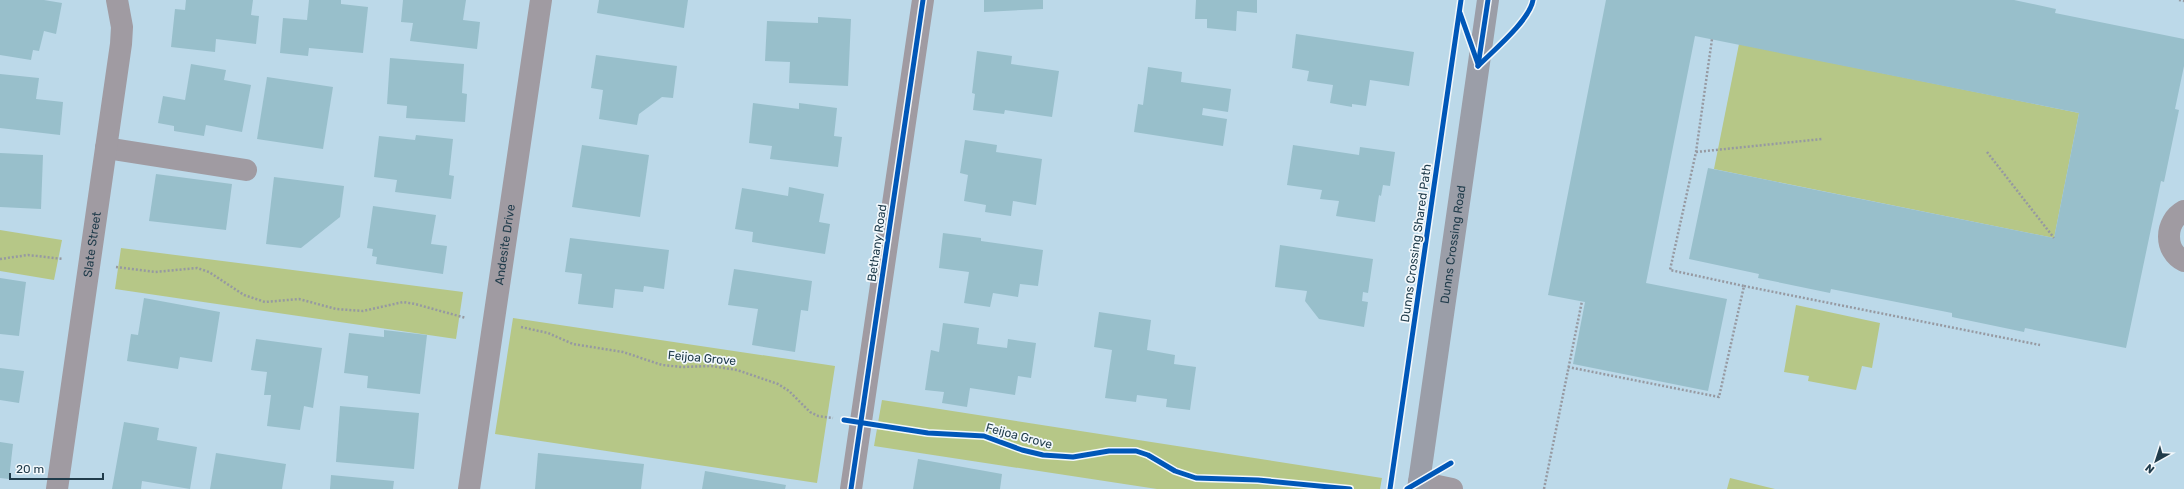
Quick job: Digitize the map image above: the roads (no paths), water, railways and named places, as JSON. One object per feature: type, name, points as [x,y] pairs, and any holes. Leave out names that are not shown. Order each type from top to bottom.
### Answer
[{"type":"main road","name":"Dunns Crossing Road","points":[[1419,485],[1488,0]]},
{"type":"street","name":"Slate Street","points":[[57,489],[121,44],[122,27],[117,0]]},
{"type":"street","name":"Andesite Drive","points":[[469,489],[541,0]]},
{"type":"street","name":"Bethany Road","points":[[852,489],[852,421],[923,0]]},
{"type":"street","points":[[106,148],[246,170]]},
{"type":"street","points":[[2184,211],[2172,222],[2169,236],[2170,248],[2179,258],[2184,261]]},
{"type":"street","points":[[1419,485],[1452,489]]}]
